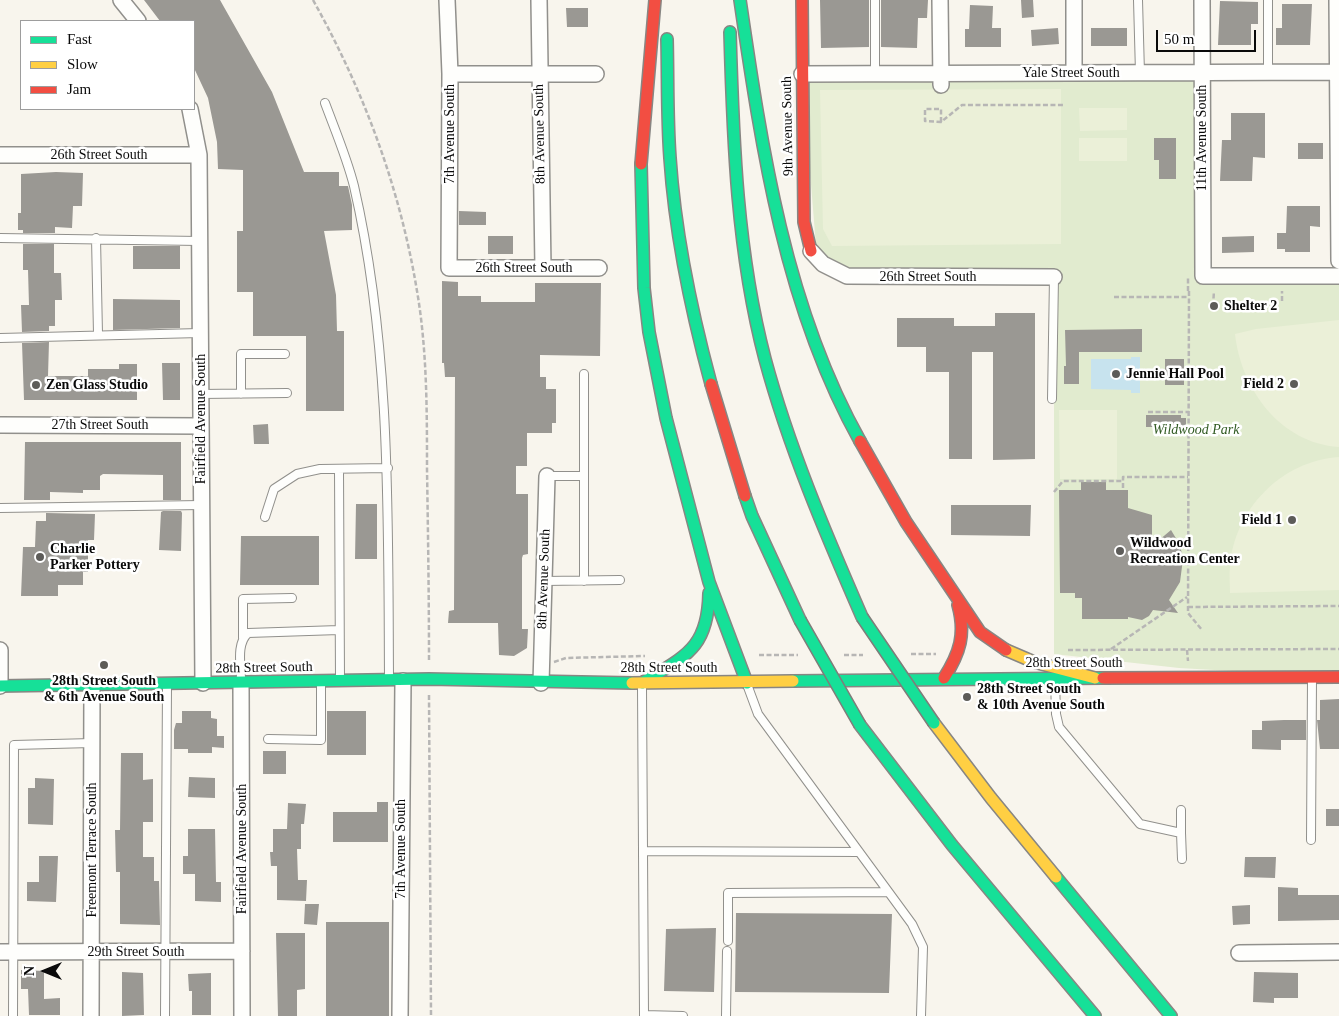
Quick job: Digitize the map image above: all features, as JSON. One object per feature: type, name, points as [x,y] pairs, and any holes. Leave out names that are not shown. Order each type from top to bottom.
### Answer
[{"type":"main road","points":[[655,0],[640,177],[644,288],[649,332],[666,418],[709,582],[747,683]]},
{"type":"main road","points":[[740,0],[768,172],[787,254],[803,307],[841,405],[916,538],[980,632],[1017,657],[1096,678]]},
{"type":"main road","name":"9th Avenue South","points":[[802,0],[804,222],[811,251]]},
{"type":"main road","points":[[730,9],[738,202],[756,319],[783,420],[807,489],[862,617],[969,772],[1128,961],[1171,1016]]},
{"type":"main road","points":[[667,28],[670,158],[681,252],[699,341],[724,433],[752,516],[800,620],[860,725],[952,846],[1095,1016]]},
{"type":"main road","points":[[642,683],[691,652],[704,634],[710,608],[709,582]]},
{"type":"main road","points":[[944,678],[958,658],[964,639],[961,615],[954,595]]},
{"type":"main road","name":"28th Street South","points":[[0,686],[340,682],[430,679],[541,683],[747,683],[944,678],[1339,677]]},
{"type":"street","points":[[121,0],[137,20]]},
{"type":"street","name":"7th Avenue South","points":[[447,0],[450,74],[449,268]]},
{"type":"street","name":"8th Avenue South","points":[[539,0],[543,268]]},
{"type":"street","points":[[940,0],[940,80]]},
{"type":"street","points":[[1074,0],[1074,73]]},
{"type":"street","name":"11th Avenue South","points":[[1195,276],[1202,72],[1202,0]]},
{"type":"street","points":[[1337,0],[1339,261]]},
{"type":"street","name":"Yale Street South","points":[[802,74],[875,74],[940,80],[1074,73],[1338,72]]},
{"type":"street","points":[[450,74],[596,74]]},
{"type":"street","name":"Fairfield Avenue South","points":[[190,110],[199,155],[202,683]]},
{"type":"street","name":"26th Street South","points":[[0,155],[199,155]]},
{"type":"street","name":"26th Street South","points":[[811,251],[823,264],[847,276],[1054,277]]},
{"type":"street","name":"26th Street South","points":[[449,268],[599,268]]},
{"type":"street","points":[[1195,276],[1339,276]]},
{"type":"street","name":"27th Street South","points":[[0,425],[201,426]]},
{"type":"street","name":"8th Avenue South","points":[[541,683],[547,476]]},
{"type":"street","points":[[0,650],[0,686]]},
{"type":"street","name":"7th Avenue South","points":[[396,681],[400,1016]]},
{"type":"street","name":"Fairfield Avenue South","points":[[241,683],[242,1016]]},
{"type":"street","name":"Freemont Terrace South","points":[[91,1016],[92,685]]},
{"type":"street","name":"29th Street South","points":[[6,952],[242,952]]},
{"type":"street","points":[[1239,953],[1339,952]]},
{"type":"lane","points":[[875,0],[875,74]]},
{"type":"lane","points":[[1138,0],[1140,73]]},
{"type":"lane","points":[[1268,0],[1268,72]]},
{"type":"lane","points":[[325,103],[354,184],[372,275],[388,468],[396,681]]},
{"type":"lane","points":[[0,238],[199,241]]},
{"type":"lane","points":[[96,238],[98,334]]},
{"type":"lane","points":[[1052,399],[1054,277]]},
{"type":"lane","points":[[0,338],[98,334],[108,336],[200,333]]},
{"type":"lane","points":[[241,394],[241,354],[285,354]]},
{"type":"lane","points":[[584,374],[584,580]]},
{"type":"lane","points":[[200,394],[287,393]]},
{"type":"lane","points":[[265,517],[274,488],[297,474],[320,469],[388,468]]},
{"type":"lane","points":[[339,469],[340,682]]},
{"type":"lane","points":[[547,476],[584,476]]},
{"type":"lane","points":[[0,508],[201,505]]},
{"type":"lane","points":[[544,580],[620,580]]},
{"type":"lane","points":[[241,683],[242,599],[292,598]]},
{"type":"lane","points":[[242,638],[248,633],[339,630]]},
{"type":"lane","points":[[1055,677],[1056,714],[1059,727],[1140,824],[1182,833]]},
{"type":"lane","points":[[1311,840],[1312,677]]},
{"type":"lane","points":[[268,740],[321,740],[321,682]]},
{"type":"lane","points":[[642,683],[644,1015],[683,1016]]},
{"type":"lane","points":[[747,683],[758,714],[912,924],[922,947],[921,1016]]},
{"type":"lane","points":[[166,1016],[167,684]]},
{"type":"lane","points":[[12,1016],[6,952],[14,745],[92,744]]},
{"type":"lane","points":[[1181,810],[1182,859]]},
{"type":"lane","points":[[643,851],[859,852]]},
{"type":"lane","points":[[728,941],[728,892],[888,892]]},
{"type":"lane","points":[[726,1016],[727,951]]},
{"type":"path","points":[[313,0],[352,75],[370,119],[400,213],[418,293],[427,423],[429,664]]},
{"type":"path","points":[[941,122],[941,109],[925,109],[925,121],[941,122],[962,105],[1065,105]]},
{"type":"path","points":[[1195,276],[1188,291],[1188,613],[1202,630]]},
{"type":"path","points":[[1213,306],[1214,291]]},
{"type":"path","points":[[1282,291],[1282,300]]},
{"type":"path","points":[[1114,297],[1189,297]]},
{"type":"path","points":[[1148,412],[1189,412]]},
{"type":"path","points":[[1123,488],[1123,478],[1188,477]]},
{"type":"path","points":[[1054,492],[1063,481],[1123,481]]},
{"type":"path","points":[[1110,650],[1188,596]]},
{"type":"path","points":[[1188,607],[1339,606]]},
{"type":"path","points":[[1064,650],[1339,649]]},
{"type":"path","points":[[542,662],[557,662],[566,658],[651,656]]},
{"type":"path","points":[[430,692],[431,1016]]},
{"type":"green space","name":"Wildwood Park","points":[[1202,73],[1203,276],[1339,276],[1339,677],[1179,668],[1054,654],[1054,277],[854,276],[817,258],[802,74]]},
{"type":"green space","points":[[1061,89],[1061,244],[832,246],[823,229],[820,90]]},
{"type":"green space","points":[[1079,108],[1127,108],[1127,130],[1080,131]]},
{"type":"green space","points":[[1079,138],[1127,138],[1127,161],[1079,161]]},
{"type":"green space","name":"Field 2","points":[[1339,320],[1339,447],[1318,443],[1299,435],[1282,424],[1267,410],[1245,374],[1235,334],[1256,329]]},
{"type":"green space","points":[[1059,410],[1117,410],[1117,479],[1060,479]]},
{"type":"green space","name":"Field 1","points":[[1339,457],[1339,590],[1230,593],[1230,569],[1234,545],[1241,525],[1251,508],[1280,478],[1318,460]]},
{"type":"water","name":"Jennie Hall Pool","points":[[1131,357],[1140,357],[1140,393],[1131,393],[1131,390],[1091,389],[1091,359],[1131,359]]},
{"type":"building","points":[[144,0],[220,0],[272,92],[304,172],[339,172],[339,186],[348,186],[352,205],[352,230],[324,231],[336,295],[337,331],[344,331],[344,411],[306,411],[306,336],[253,336],[253,292],[237,292],[237,231],[243,231],[243,170],[218,169],[217,142],[208,98],[195,70],[195,20],[159,20]]},
{"type":"building","points":[[820,0],[869,0],[869,47],[821,48]]},
{"type":"building","points":[[881,0],[928,0],[927,18],[918,18],[917,48],[881,47]]},
{"type":"building","points":[[1021,0],[1033,0],[1034,17],[1022,18]]},
{"type":"building","points":[[1220,1],[1258,2],[1258,24],[1251,24],[1251,45],[1218,45]]},
{"type":"building","points":[[1282,4],[1312,4],[1310,45],[1276,45],[1276,28],[1282,28]]},
{"type":"building","points":[[970,5],[993,6],[992,28],[1001,28],[1001,47],[965,47],[965,29],[969,29]]},
{"type":"building","points":[[566,8],[588,8],[588,27],[567,27]]},
{"type":"building","points":[[1058,28],[1059,44],[1032,46],[1031,30]]},
{"type":"building","points":[[1091,28],[1127,28],[1127,46],[1091,46]]},
{"type":"building","points":[[1231,113],[1265,113],[1265,158],[1253,157],[1252,181],[1220,181],[1222,140],[1231,140]]},
{"type":"building","points":[[1154,138],[1176,138],[1176,179],[1159,179],[1159,160],[1154,160]]},
{"type":"building","points":[[1298,143],[1323,143],[1323,159],[1298,159]]},
{"type":"building","points":[[83,173],[82,206],[73,206],[72,228],[55,227],[55,233],[23,233],[23,230],[18,230],[18,213],[21,213],[21,174]]},
{"type":"building","points":[[1287,206],[1320,206],[1320,227],[1310,226],[1310,252],[1285,252],[1285,249],[1277,249],[1277,233],[1286,233]]},
{"type":"building","points":[[459,211],[486,212],[486,225],[459,225]]},
{"type":"building","points":[[488,236],[513,236],[513,254],[488,254]]},
{"type":"building","points":[[1254,236],[1254,252],[1222,253],[1222,237]]},
{"type":"building","points":[[23,244],[54,244],[54,273],[61,273],[62,300],[55,300],[55,326],[49,326],[49,331],[22,332],[21,305],[29,305],[28,270],[23,270]]},
{"type":"building","points":[[133,246],[180,246],[180,269],[133,269]]},
{"type":"building","points":[[442,281],[458,282],[458,296],[481,296],[481,302],[535,302],[535,283],[601,283],[600,356],[540,355],[540,377],[546,377],[546,389],[556,389],[556,423],[552,423],[552,433],[527,433],[527,466],[516,466],[516,494],[528,494],[528,554],[523,555],[522,558],[522,629],[528,629],[527,648],[514,656],[499,655],[498,623],[448,623],[449,611],[454,610],[455,377],[445,377],[444,363],[442,363]]},
{"type":"building","points":[[113,299],[180,300],[180,328],[113,330]]},
{"type":"building","points":[[995,313],[1035,313],[1035,459],[993,460],[993,352],[972,352],[972,459],[949,459],[949,372],[926,372],[926,347],[897,347],[897,318],[954,318],[954,326],[995,326]]},
{"type":"building","points":[[1142,329],[1142,352],[1079,352],[1079,384],[1064,384],[1064,366],[1066,366],[1065,330]]},
{"type":"building","points":[[49,342],[48,376],[88,376],[88,369],[119,369],[119,364],[137,364],[137,400],[24,400],[22,343]]},
{"type":"building","points":[[1165,359],[1184,359],[1184,385],[1165,385]]},
{"type":"building","points":[[162,363],[180,363],[180,400],[163,400]]},
{"type":"building","points":[[1146,415],[1181,415],[1181,418],[1186,418],[1186,430],[1181,430],[1181,433],[1165,433],[1165,427],[1146,427]]},
{"type":"building","points":[[268,424],[269,444],[254,444],[253,425]]},
{"type":"building","points":[[25,442],[181,442],[181,500],[163,500],[163,475],[103,474],[100,476],[100,490],[83,490],[83,493],[50,492],[50,500],[24,500]]},
{"type":"building","name":"Wildwood Recreation Center","points":[[1081,482],[1106,482],[1106,490],[1128,490],[1128,508],[1152,515],[1152,546],[1171,530],[1180,545],[1183,559],[1180,582],[1169,600],[1178,613],[1153,610],[1149,616],[1142,620],[1128,617],[1128,619],[1082,619],[1082,598],[1075,598],[1075,593],[1060,593],[1059,490],[1081,490]]},
{"type":"building","points":[[356,504],[377,504],[377,559],[355,559]]},
{"type":"building","points":[[951,505],[1031,505],[1030,536],[951,535]]},
{"type":"building","points":[[181,511],[182,513],[181,551],[159,550],[161,512]]},
{"type":"building","points":[[46,513],[95,514],[94,540],[88,540],[88,572],[83,572],[83,585],[58,585],[58,596],[21,596],[23,547],[35,547],[36,521],[46,521]]},
{"type":"building","points":[[241,536],[319,536],[319,585],[240,585]]},
{"type":"building","points":[[1339,699],[1339,749],[1320,749],[1317,720],[1320,720],[1320,700]]},
{"type":"building","points":[[182,711],[211,711],[211,718],[217,719],[217,736],[224,736],[224,748],[212,747],[212,753],[188,753],[188,749],[174,749],[174,730],[176,723],[182,723]]},
{"type":"building","points":[[327,711],[366,711],[366,755],[327,755]]},
{"type":"building","points":[[1306,720],[1306,740],[1281,740],[1281,750],[1252,749],[1252,730],[1262,730],[1262,721]]},
{"type":"building","points":[[263,751],[286,751],[286,774],[263,774]]},
{"type":"building","points":[[121,753],[143,753],[143,780],[153,779],[153,822],[143,822],[143,857],[154,857],[154,881],[159,881],[160,925],[120,924],[120,872],[116,872],[115,830],[120,830]]},
{"type":"building","points":[[189,777],[215,778],[215,798],[188,797]]},
{"type":"building","points":[[35,778],[54,779],[53,825],[28,824],[28,788],[35,788]]},
{"type":"building","points":[[377,802],[388,802],[388,842],[333,842],[333,812],[377,812]]},
{"type":"building","points":[[288,803],[306,804],[304,824],[301,824],[301,849],[297,849],[298,880],[307,880],[306,901],[277,900],[277,866],[271,866],[270,852],[273,852],[273,829],[287,829]]},
{"type":"building","points":[[1326,809],[1339,809],[1339,826],[1326,826]]},
{"type":"building","points":[[188,829],[215,829],[216,882],[221,882],[221,902],[195,901],[195,874],[183,874],[183,856],[188,856]]},
{"type":"building","points":[[39,856],[58,856],[56,902],[27,901],[27,882],[39,882]]},
{"type":"building","points":[[1245,857],[1276,857],[1275,878],[1244,877]]},
{"type":"building","points":[[1278,887],[1298,888],[1298,895],[1339,895],[1339,920],[1278,921]]},
{"type":"building","points":[[305,904],[319,904],[317,925],[304,924]]},
{"type":"building","points":[[1250,905],[1250,924],[1233,925],[1232,906]]},
{"type":"building","points":[[736,913],[892,914],[889,993],[735,992]]},
{"type":"building","points":[[326,922],[389,922],[389,1016],[326,1016]]},
{"type":"building","points":[[716,928],[714,992],[664,991],[666,929]]},
{"type":"building","points":[[276,933],[305,933],[305,989],[297,990],[297,1016],[278,1016]]},
{"type":"building","points":[[21,970],[44,971],[44,999],[60,998],[60,1015],[29,1015],[28,989],[21,989]]},
{"type":"building","points":[[122,972],[143,973],[144,1015],[122,1016]]},
{"type":"building","points":[[1254,972],[1298,973],[1298,998],[1274,998],[1274,1003],[1253,1002]]},
{"type":"building","points":[[211,973],[211,1015],[192,1015],[192,991],[189,991],[188,974]]},
{"type":"traffic: fast","points":[[740,0],[757,113],[768,170],[795,282],[813,337],[834,390],[860,441]]},
{"type":"traffic: fast","points":[[730,32],[735,155],[742,238],[748,279],[765,359],[796,457],[862,617]]},
{"type":"traffic: fast","points":[[667,39],[669,143],[672,186],[691,300],[711,384]]},
{"type":"traffic: fast","points":[[641,164],[644,288],[649,332],[666,418],[709,582],[747,683]]},
{"type":"traffic: fast","points":[[745,496],[752,516],[800,620]]},
{"type":"traffic: fast","points":[[642,683],[682,657],[699,639],[708,612],[709,593]]},
{"type":"traffic: fast","points":[[862,617],[934,723]]},
{"type":"traffic: fast","points":[[800,620],[860,725]]},
{"type":"traffic: fast","points":[[793,681],[1103,678]]},
{"type":"traffic: fast","points":[[0,686],[429,679],[632,683]]},
{"type":"traffic: fast","points":[[860,725],[952,845],[1095,1016]]},
{"type":"traffic: fast","points":[[1056,877],[1171,1016]]},
{"type":"traffic: slow","points":[[1006,650],[1034,662],[1095,678]]},
{"type":"traffic: slow","points":[[632,683],[793,681]]},
{"type":"traffic: slow","points":[[934,723],[991,798],[1056,877]]},
{"type":"traffic: jam","points":[[641,164],[655,0]]},
{"type":"traffic: jam","points":[[802,0],[804,222],[811,251]]},
{"type":"traffic: jam","points":[[711,384],[745,496]]},
{"type":"traffic: jam","points":[[860,441],[906,522],[980,632],[1006,650]]},
{"type":"traffic: jam","points":[[944,678],[958,652],[960,643],[961,625],[958,605]]},
{"type":"traffic: jam","points":[[1103,678],[1339,677]]},
{"type":"place","name":"Shelter 2","points":[[1214,306]]},
{"type":"place","name":"Jennie Hall Pool","points":[[1116,374]]},
{"type":"place","name":"Field 2","points":[[1294,384]]},
{"type":"place","name":"Zen Glass Studio","points":[[36,385]]},
{"type":"place","name":"Field 1","points":[[1292,520]]},
{"type":"place","name":"Wildwood Recreation Center","points":[[1120,551]]},
{"type":"place","name":"Charlie Parker Pottery","points":[[40,557]]},
{"type":"place","name":"28th Street South & 6th Avenue South","points":[[104,665]]},
{"type":"place","name":"28th Street South & 10th Avenue South","points":[[967,697]]}]
